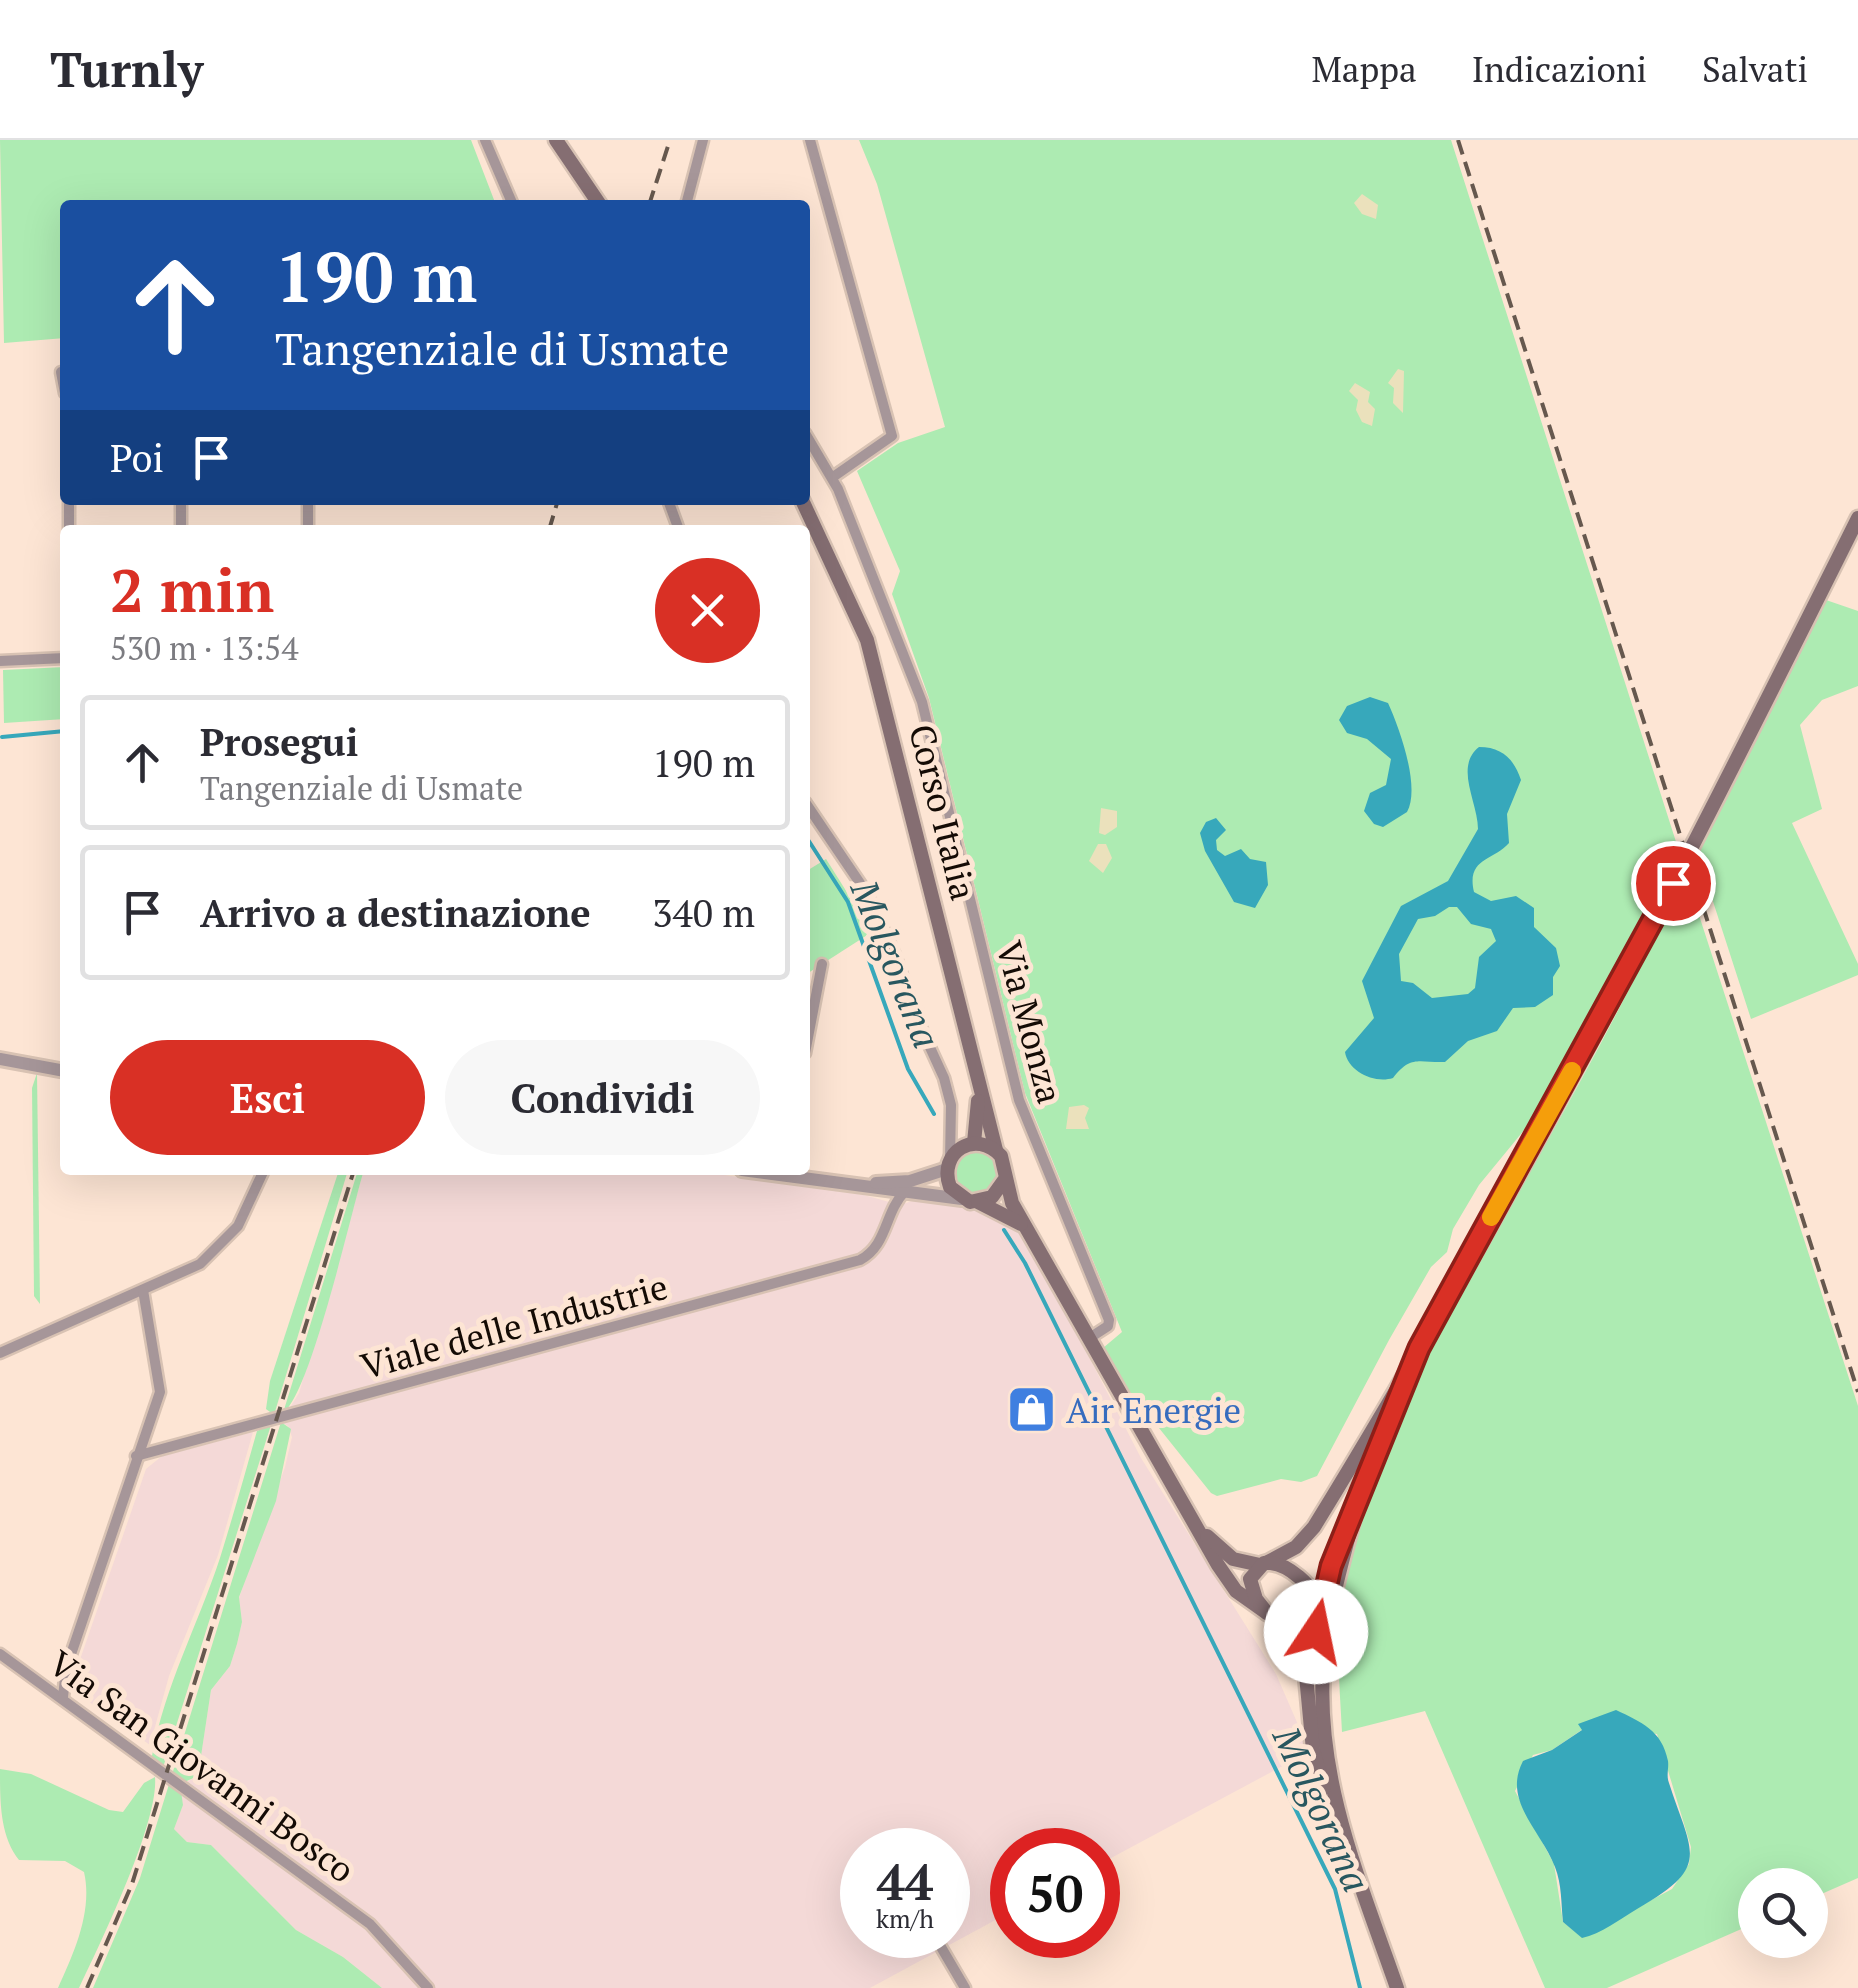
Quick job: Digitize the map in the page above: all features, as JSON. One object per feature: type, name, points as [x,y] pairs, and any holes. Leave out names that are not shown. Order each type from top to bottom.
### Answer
[{"type":"main road","points":[[556,140],[597,200]]},
{"type":"main road","name":"Corso Italia","points":[[804,505],[867,640],[937,906],[978,1096],[996,1150]]},
{"type":"main road","points":[[1397,1988],[1316,1761],[1304,1654],[1250,1584],[1264,1564],[1296,1547],[1314,1527],[1419,1348],[1644,941],[1858,518]]},
{"type":"main road","points":[[978,1096],[970,1144],[948,1164],[950,1187],[962,1199],[1002,1211],[1030,1230]]},
{"type":"main road","points":[[970,1144],[996,1150],[1004,1163],[1012,1204],[1236,1591],[1272,1616],[1302,1628],[1318,1612]]},
{"type":"main road","points":[[978,1202],[998,1192],[1005,1178]]},
{"type":"main road","points":[[1344,1834],[1327,1765],[1318,1612],[1361,1489],[1419,1348]]},
{"type":"main road","points":[[1322,1713],[1330,1616],[1361,1489]]},
{"type":"main road","points":[[1195,1525],[1228,1556],[1264,1564],[1299,1578],[1318,1612]]},
{"type":"street","points":[[485,140],[512,200]]},
{"type":"street","points":[[687,200],[703,140]]},
{"type":"street","points":[[810,140],[892,436],[832,478]]},
{"type":"street","name":"Via Monza","points":[[810,441],[832,478],[922,702],[1019,1100],[1109,1320],[1108,1326],[1088,1339]]},
{"type":"street","points":[[0,661],[60,658]]},
{"type":"street","points":[[792,1175],[887,1191],[907,1186],[948,1164],[951,1104],[895,955],[866,892],[810,809]]},
{"type":"street","points":[[810,1027],[822,964]]},
{"type":"street","points":[[0,1058],[60,1070]]},
{"type":"street","points":[[948,1130],[970,1144]]},
{"type":"street","points":[[0,1353],[191,1270],[224,1243],[244,1216],[262,1175]]},
{"type":"street","points":[[844,1185],[907,1186],[962,1199]]},
{"type":"street","name":"Viale delle Industrie","points":[[136,1456],[860,1260],[872,1254],[907,1186]]},
{"type":"street","points":[[887,1191],[887,1225]]},
{"type":"street","points":[[64,1697],[66,1669],[162,1382],[143,1290]]},
{"type":"street","name":"Via San Giovanni Bosco","points":[[0,1654],[44,1682],[370,1924],[428,1988]]},
{"type":"street","points":[[44,1682],[66,1669]]},
{"type":"street","points":[[948,1958],[966,1988]]},
{"type":"shaded area","points":[[363,1175],[724,1175],[864,1195],[900,1205],[918,1199],[943,1200],[986,1210],[1017,1228],[1039,1260],[1141,1458],[1276,1674],[1303,1736],[1305,1754],[1120,1853],[1120,1828],[990,1828],[990,1923],[970,1934],[970,1828],[840,1828],[840,1958],[925,1958],[870,1988],[382,1988],[343,1957],[296,1930],[211,1845],[187,1842],[174,1829],[183,1805],[179,1786],[198,1776],[211,1690],[230,1666],[237,1644],[242,1622],[239,1598],[285,1467],[292,1437],[288,1426],[281,1422],[299,1393]]},
{"type":"shaded area","points":[[253,1432],[218,1555],[169,1676],[150,1745],[78,1694],[75,1674],[146,1469],[162,1456]]},
{"type":"green space","points":[[0,140],[471,140],[494,200],[60,200],[60,338],[4,343]]},
{"type":"green space","points":[[859,140],[1451,140],[1678,848],[1637,933],[1538,1113],[1479,1185],[1453,1229],[1447,1252],[1431,1267],[1317,1476],[1301,1482],[1281,1479],[1217,1496],[1211,1493],[1123,1383],[1103,1348],[1122,1332],[1025,1093],[929,698],[892,594],[900,571],[857,471],[898,443],[945,427],[877,184]]},
{"type":"green space","points":[[1826,600],[1858,611],[1858,686],[1822,700],[1800,725],[1822,809],[1792,823],[1858,964],[1858,975],[1751,1019],[1697,852]]},
{"type":"green space","points":[[60,667],[60,719],[4,723],[3,670]]},
{"type":"green space","points":[[826,859],[872,932],[810,972],[810,869]]},
{"type":"green space","points":[[1686,875],[1858,1406],[1858,1878],[1828,1891],[1828,1868],[1738,1868],[1738,1930],[1607,1988],[1545,1988],[1425,1711],[1342,1732],[1341,1612],[1352,1550],[1370,1488],[1420,1368],[1618,1010]],"holes":[[[1579,1725],[1657,1734],[1691,1847],[1689,1864],[1672,1889],[1582,1937],[1563,1922],[1554,1864],[1515,1791],[1533,1755],[1552,1750],[1583,1729]]]},
{"type":"green space","points":[[37,1073],[40,1304],[34,1296],[32,1088]]},
{"type":"green space","points":[[977,1150],[993,1156],[999,1172],[993,1188],[977,1194],[961,1188],[955,1172],[961,1156]]},
{"type":"green space","points":[[337,1175],[346,1175],[274,1415],[266,1409],[270,1381]]},
{"type":"green space","points":[[356,1175],[363,1175],[318,1338],[294,1399],[283,1413]]},
{"type":"green space","points":[[281,1422],[291,1429],[276,1501],[239,1597],[242,1622],[230,1666],[211,1690],[198,1776],[180,1784],[183,1805],[174,1829],[187,1842],[211,1845],[296,1930],[343,1957],[382,1988],[93,1988],[140,1878]]},
{"type":"green space","points":[[271,1425],[160,1777],[154,1776],[159,1763],[152,1756],[173,1680],[220,1558],[257,1431]]},
{"type":"green space","points":[[0,1769],[31,1774],[109,1810],[123,1812],[144,1783],[155,1777],[154,1797],[138,1852],[79,1988],[58,1988],[84,1917],[84,1872],[65,1861],[19,1860],[5,1830]]},
{"type":"sand","points":[[1362,194],[1378,205],[1376,219],[1362,214],[1354,203]]},
{"type":"sand","points":[[1398,369],[1404,371],[1403,413],[1393,403],[1394,388],[1388,383]]},
{"type":"sand","points":[[1355,383],[1370,392],[1368,402],[1375,409],[1372,426],[1362,422],[1356,410],[1358,400],[1349,391]]},
{"type":"sand","points":[[1101,808],[1117,811],[1117,827],[1105,835],[1099,833]]},
{"type":"sand","points":[[1098,844],[1106,844],[1112,858],[1103,873],[1089,861]]},
{"type":"sand","points":[[1069,1107],[1089,1108],[1085,1118],[1089,1129],[1066,1129]]},
{"type":"water","points":[[1370,697],[1388,703],[1410,773],[1411,801],[1407,812],[1383,827],[1374,824],[1364,811],[1370,793],[1386,785],[1391,759],[1367,739],[1347,733],[1339,720],[1347,706]]},
{"type":"water","points":[[1479,747],[1501,752],[1511,760],[1521,780],[1507,814],[1509,843],[1477,866],[1474,892],[1491,901],[1516,896],[1534,908],[1534,927],[1556,948],[1560,966],[1553,977],[1553,995],[1535,1007],[1513,1008],[1497,1031],[1468,1041],[1445,1062],[1416,1061],[1393,1078],[1370,1077],[1351,1065],[1345,1052],[1374,1018],[1362,981],[1401,906],[1448,881],[1478,829],[1468,775],[1472,755]],"holes":[[[1457,907],[1471,924],[1491,929],[1496,941],[1479,957],[1475,988],[1468,994],[1432,998],[1413,983],[1401,981],[1399,954],[1418,919]]]},
{"type":"water","points":[[1216,818],[1226,830],[1216,840],[1217,850],[1225,856],[1241,849],[1250,859],[1266,862],[1268,885],[1255,908],[1234,902],[1205,851],[1200,833],[1206,822]]},
{"type":"water","points":[[1616,1710],[1642,1723],[1661,1742],[1690,1856],[1677,1881],[1661,1894],[1603,1930],[1582,1938],[1563,1922],[1557,1874],[1520,1802],[1518,1776],[1523,1761],[1552,1750],[1582,1730],[1578,1724]]},
{"type":"waterway","name":"Molgorana","points":[[2,737],[60,731]]},
{"type":"waterway","name":"Molgorana","points":[[810,843],[848,902],[908,1069],[934,1114]]},
{"type":"waterway","name":"Molgorana","points":[[1004,1230],[1025,1263],[1335,1889],[1360,1988]]},
{"type":"railway","points":[[651,200],[670,140]]},
{"type":"railway","points":[[1458,140],[1858,1392]]},
{"type":"railway","points":[[550,525],[556,505]]},
{"type":"railway","points":[[87,1988],[132,1884],[352,1175]]},
{"type":"slow traffic","points":[[1491,1217],[1572,1071]]},
{"type":"place","name":"Air Energie","points":[[1031,1410]]},
{"type":"route","points":[[1316,1632],[1331,1566],[1419,1348],[1673,883]]}]
